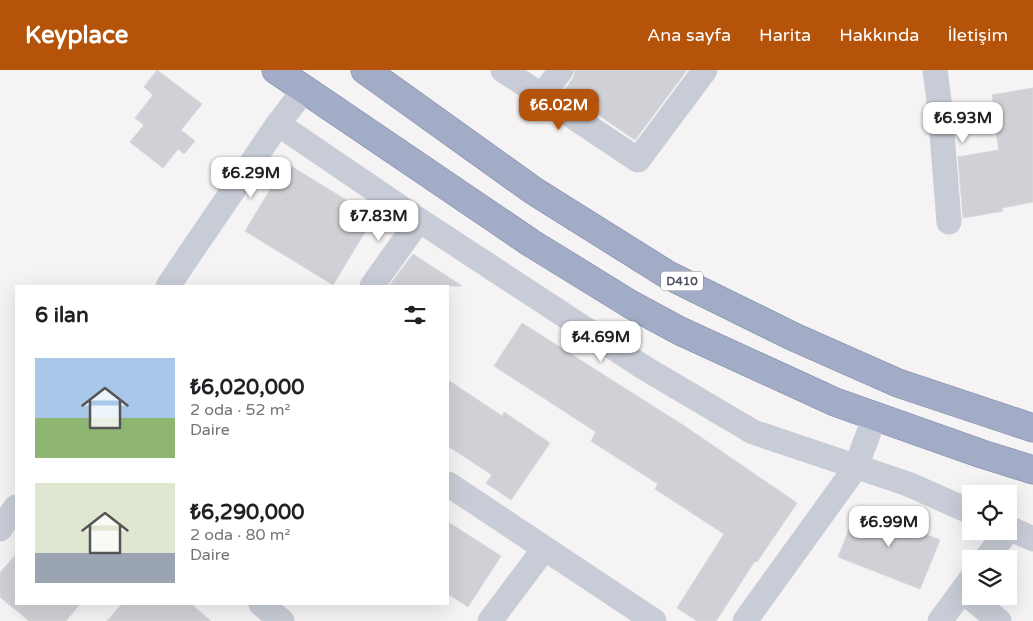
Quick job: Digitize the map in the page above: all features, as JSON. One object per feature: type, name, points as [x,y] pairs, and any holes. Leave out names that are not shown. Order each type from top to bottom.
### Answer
[{"type":"highway","points":[[276,70],[531,243],[630,304],[680,331],[835,402],[1033,470]]},
{"type":"highway","name":"D410","points":[[365,70],[534,191],[668,275],[794,337],[898,383],[1033,428]]},
{"type":"street","points":[[503,70],[638,160],[705,70]]},
{"type":"street","points":[[542,96],[561,70]]},
{"type":"street","points":[[935,70],[949,222]]},
{"type":"street","points":[[169,285],[278,124],[304,90]]},
{"type":"street","points":[[278,124],[419,220],[643,367],[753,432],[908,484],[962,508]]},
{"type":"street","points":[[373,285],[419,220]]},
{"type":"street","points":[[745,621],[856,467],[875,416]]},
{"type":"street","points":[[449,485],[654,621]]},
{"type":"street","points":[[0,529],[15,508]]},
{"type":"street","points":[[1017,533],[1033,539]]},
{"type":"street","points":[[490,621],[544,549]]},
{"type":"street","points":[[940,621],[962,592]]},
{"type":"street","points":[[263,605],[282,621]]},
{"type":"street","points":[[985,605],[999,621]]},
{"type":"building","points":[[157,70],[202,104],[181,130],[195,141],[184,154],[178,149],[163,168],[130,142],[144,125],[135,118],[153,95],[144,87]]},
{"type":"building","points":[[575,70],[687,70],[635,140],[564,91],[573,78]]},
{"type":"building","points":[[1033,88],[1033,202],[1002,208],[1003,211],[963,218],[958,157],[999,150],[992,95]]},
{"type":"building","points":[[286,163],[374,217],[333,285],[245,231]]},
{"type":"building","points":[[413,254],[462,286],[449,285],[390,285]]},
{"type":"building","points":[[522,323],[686,427],[797,503],[757,562],[755,561],[716,621],[697,621],[677,608],[724,534],[655,489],[658,484],[591,441],[596,432],[494,366]]},
{"type":"building","points":[[449,381],[502,416],[504,412],[550,443],[511,500],[486,483],[492,475],[449,447]]},
{"type":"building","points":[[858,507],[940,540],[920,589],[838,557]]},
{"type":"building","points":[[449,523],[501,556],[468,607],[449,595]]},
{"type":"building","points":[[15,555],[15,605],[79,605],[66,621],[29,621],[0,597],[0,573]]},
{"type":"building","points":[[121,605],[192,605],[211,621],[107,621]]}]
